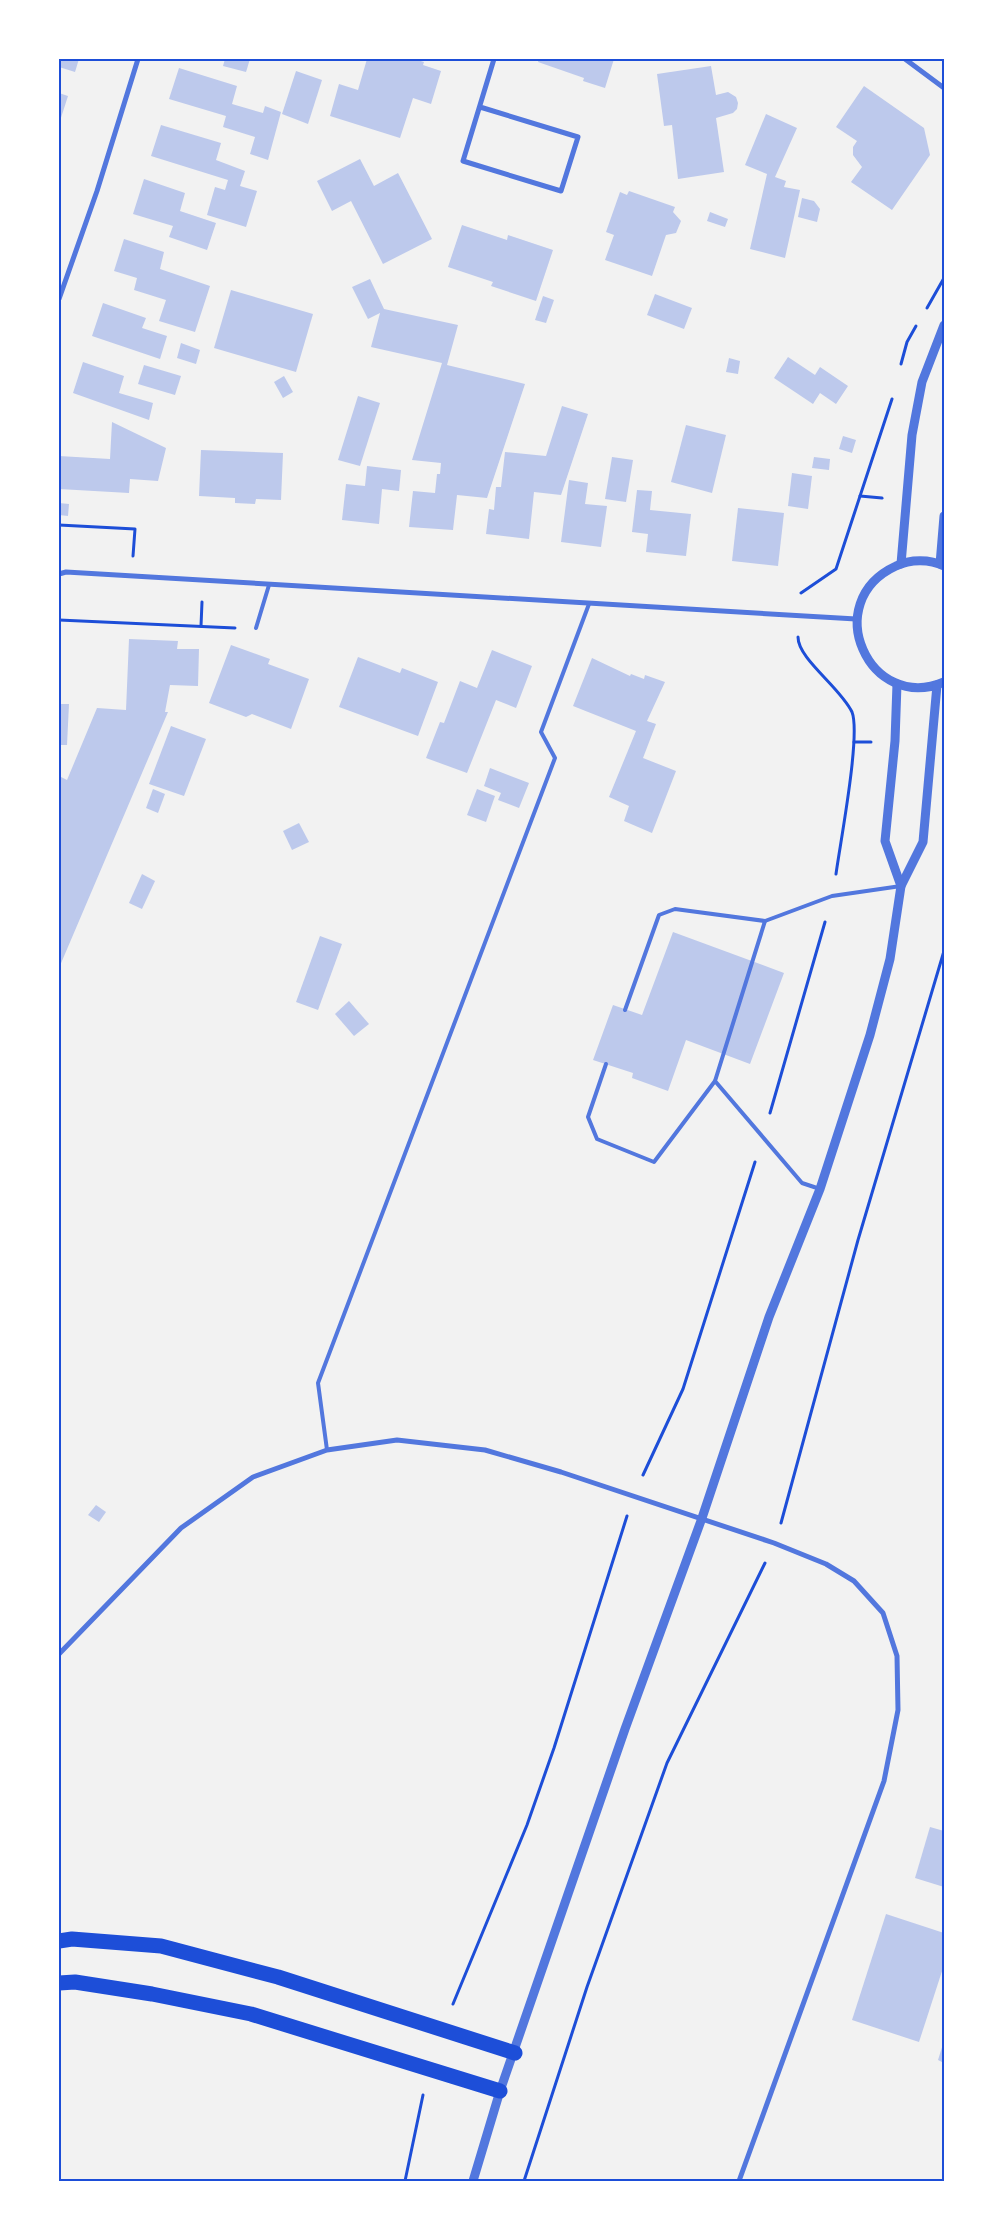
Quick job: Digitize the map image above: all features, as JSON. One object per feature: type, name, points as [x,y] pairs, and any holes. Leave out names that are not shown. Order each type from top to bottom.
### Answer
[{"type":"highway","points":[[59,1940],[72,1939],[161,1946],[278,1977],[515,2052]]},
{"type":"highway","points":[[59,1983],[75,1982],[152,1994],[251,2014],[500,2091]]},
{"type":"street","points":[[59,299],[97,191],[138,59]]},
{"type":"street","points":[[480,107],[578,137],[561,191],[463,161],[494,59]]},
{"type":"street","points":[[905,59],[944,88]]},
{"type":"street","points":[[901,564],[912,435],[922,382],[944,325]]},
{"type":"street","points":[[473,2181],[500,2091],[625,1729],[702,1518],[769,1318],[820,1189],[870,1035],[890,959],[901,886],[923,842],[941,684],[917,688],[897,684],[879,674],[866,658],[858,639],[856,619],[861,600],[870,584],[884,572],[901,564],[920,560],[942,565],[944,516]]},
{"type":"street","points":[[59,574],[66,572],[856,619]]},
{"type":"street","points":[[897,684],[895,742],[885,841],[901,886]]},
{"type":"street","points":[[59,1654],[181,1528],[253,1477],[327,1450],[397,1440],[485,1450],[702,1518],[774,1543],[826,1564],[854,1581],[884,1613],[897,1656],[898,1710],[884,1781],[739,2181]]},
{"type":"lane","points":[[256,628],[269,585]]},
{"type":"lane","points":[[327,1450],[318,1383],[555,758],[541,732],[589,604]]},
{"type":"lane","points":[[625,1010],[659,914],[675,909],[765,921],[832,896],[901,886]]},
{"type":"lane","points":[[606,1064],[588,1118],[597,1139],[654,1162],[715,1081],[765,921]]},
{"type":"lane","points":[[715,1081],[802,1183],[820,1189]]},
{"type":"path","points":[[59,525],[135,529],[131,576]]},
{"type":"path","points":[[59,620],[256,628]]},
{"type":"path","points":[[442,2030],[492,1914],[527,1825],[554,1748],[633,1496],[684,1389],[763,1137],[832,896],[854,742]]},
{"type":"path","points":[[524,2181],[591,1978],[667,1763],[774,1543],[858,1240],[944,951]]},
{"type":"path","points":[[405,2181],[428,2068]]},
{"type":"building","points":[[59,59],[79,59],[75,72],[59,67]]},
{"type":"building","points":[[225,59],[250,59],[246,72],[223,66]]},
{"type":"building","points":[[367,59],[414,59],[424,62],[423,65],[441,71],[431,104],[413,98],[400,138],[330,116],[339,84],[358,90]]},
{"type":"building","points":[[539,59],[614,59],[605,88],[583,81],[584,78],[538,62]]},
{"type":"building","points":[[711,66],[716,95],[728,92],[736,97],[738,103],[737,109],[733,113],[716,118],[724,172],[678,179],[672,125],[664,126],[657,74]]},
{"type":"building","points":[[179,68],[237,86],[232,104],[263,113],[265,106],[281,112],[268,160],[250,154],[255,137],[223,127],[226,116],[169,99]]},
{"type":"building","points":[[296,71],[322,80],[308,124],[282,114]]},
{"type":"building","points":[[864,86],[924,128],[930,155],[892,210],[851,182],[862,167],[853,155],[853,147],[857,141],[836,127]]},
{"type":"building","points":[[59,93],[68,96],[59,124]]},
{"type":"building","points":[[766,114],[797,128],[775,177],[786,181],[784,187],[800,190],[785,258],[750,249],[767,174],[745,165]]},
{"type":"building","points":[[161,125],[221,143],[216,160],[245,171],[240,186],[257,191],[246,227],[207,215],[215,187],[225,190],[228,180],[151,156]]},
{"type":"building","points":[[360,159],[374,186],[398,173],[432,239],[383,264],[351,201],[332,211],[317,181]]},
{"type":"building","points":[[144,179],[185,193],[180,211],[216,223],[207,250],[169,237],[173,226],[133,214]]},
{"type":"building","points":[[629,191],[675,207],[673,212],[681,221],[676,233],[666,235],[652,276],[605,260],[614,235],[606,232],[620,192],[627,195]]},
{"type":"building","points":[[802,198],[814,201],[820,209],[817,222],[798,217]]},
{"type":"building","points":[[710,212],[728,219],[725,227],[707,221]]},
{"type":"building","points":[[462,225],[507,240],[508,235],[553,250],[536,301],[491,286],[493,282],[448,267]]},
{"type":"building","points":[[124,239],[164,252],[160,269],[210,286],[195,332],[159,321],[166,300],[134,290],[137,278],[114,271]]},
{"type":"building","points":[[370,279],[384,309],[458,325],[447,365],[525,384],[487,498],[457,495],[453,530],[409,527],[413,491],[435,493],[437,474],[440,474],[441,463],[412,460],[442,363],[371,347],[380,313],[368,319],[352,287]]},
{"type":"building","points":[[231,290],[313,314],[296,372],[214,348]]},
{"type":"building","points":[[655,294],[692,308],[684,329],[647,315]]},
{"type":"building","points":[[543,296],[554,300],[546,323],[535,320]]},
{"type":"building","points":[[103,303],[146,318],[142,328],[167,336],[160,359],[92,336]]},
{"type":"building","points":[[181,343],[200,350],[196,364],[177,358]]},
{"type":"building","points":[[788,357],[815,375],[820,367],[848,386],[836,404],[820,393],[813,404],[774,378]]},
{"type":"building","points":[[729,358],[740,361],[738,374],[726,372]]},
{"type":"building","points":[[83,362],[124,376],[119,393],[153,403],[149,420],[73,393]]},
{"type":"building","points":[[144,365],[181,376],[175,395],[138,384]]},
{"type":"building","points":[[284,376],[293,392],[283,398],[274,382]]},
{"type":"building","points":[[358,396],[380,403],[360,466],[338,460]]},
{"type":"building","points":[[562,406],[588,414],[561,495],[534,492],[529,539],[486,534],[489,509],[494,510],[496,487],[501,487],[505,452],[546,456]]},
{"type":"building","points":[[112,422],[166,448],[158,481],[130,479],[129,493],[59,489],[59,456],[110,459]]},
{"type":"building","points":[[686,425],[726,435],[712,493],[671,482]]},
{"type":"building","points":[[843,436],[856,440],[852,453],[839,449]]},
{"type":"building","points":[[201,450],[283,453],[281,500],[256,499],[255,504],[235,503],[235,498],[199,496]]},
{"type":"building","points":[[612,457],[633,460],[626,502],[605,499]]},
{"type":"building","points":[[814,457],[830,459],[829,470],[812,468]]},
{"type":"building","points":[[367,466],[401,470],[399,491],[382,489],[379,524],[342,520],[346,484],[365,486]]},
{"type":"building","points":[[792,473],[812,476],[808,509],[788,506]]},
{"type":"building","points":[[569,480],[588,483],[585,504],[607,506],[601,547],[561,542]]},
{"type":"building","points":[[637,490],[652,491],[650,510],[691,514],[686,556],[646,552],[648,534],[632,532]]},
{"type":"building","points":[[59,503],[69,504],[68,516],[59,515]]},
{"type":"building","points":[[738,508],[784,513],[778,566],[732,561]]},
{"type":"building","points":[[129,639],[178,641],[177,649],[199,649],[198,686],[170,685],[165,712],[168,712],[59,968],[59,776],[67,780],[97,708],[126,710]]},
{"type":"building","points":[[231,645],[270,659],[268,664],[309,679],[291,729],[252,714],[246,717],[209,703]]},
{"type":"building","points":[[492,650],[532,666],[516,708],[496,700],[467,773],[426,758],[440,722],[444,723],[460,681],[477,688]]},
{"type":"building","points":[[358,657],[400,673],[402,668],[438,682],[418,736],[339,707]]},
{"type":"building","points":[[592,658],[630,676],[631,674],[644,679],[645,675],[665,682],[647,721],[656,724],[643,758],[676,771],[652,833],[624,821],[629,806],[609,797],[636,731],[573,706]]},
{"type":"building","points":[[59,704],[69,704],[67,745],[59,745]]},
{"type":"building","points":[[171,726],[206,739],[184,796],[149,784]]},
{"type":"building","points":[[490,768],[529,783],[519,808],[498,800],[501,793],[484,786]]},
{"type":"building","points":[[153,789],[165,794],[158,813],[146,808]]},
{"type":"building","points":[[477,789],[495,796],[486,822],[467,815]]},
{"type":"building","points":[[299,823],[309,842],[292,850],[283,831]]},
{"type":"building","points":[[142,874],[155,881],[142,909],[129,903]]},
{"type":"building","points":[[673,932],[784,973],[750,1064],[686,1040],[668,1091],[632,1078],[633,1073],[593,1060],[613,1005],[642,1015]]},
{"type":"building","points":[[320,936],[342,944],[318,1010],[296,1002]]},
{"type":"building","points":[[349,1001],[369,1024],[354,1036],[335,1014]]},
{"type":"building","points":[[96,1505],[106,1512],[99,1522],[88,1515]]},
{"type":"building","points":[[930,1827],[944,1831],[944,1887],[915,1878]]},
{"type":"building","points":[[886,1914],[944,1933],[944,1965],[919,2042],[852,2020]]},
{"type":"building","points":[[944,2041],[944,2063],[938,2060]]}]
